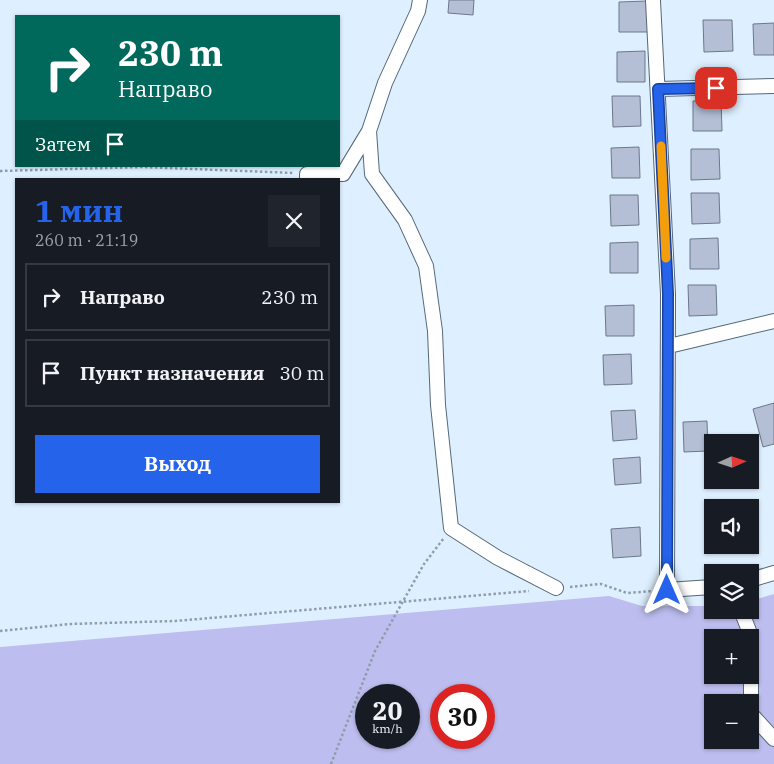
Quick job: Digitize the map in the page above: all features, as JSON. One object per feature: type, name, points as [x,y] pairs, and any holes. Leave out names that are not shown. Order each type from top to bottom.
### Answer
[{"type":"street","points":[[307,176],[342,174],[369,131],[385,83],[418,12],[420,0]]},
{"type":"street","points":[[653,1],[668,284],[667,590],[704,588]]},
{"type":"street","points":[[658,89],[774,86]]},
{"type":"street","points":[[369,131],[372,174],[405,220],[426,266],[435,331],[438,405],[451,528],[498,558],[556,588]]},
{"type":"street","points":[[669,346],[774,321]]},
{"type":"street","points":[[759,577],[774,573]]},
{"type":"street","points":[[744,619],[751,636],[751,714],[774,739]]},
{"type":"path","points":[[0,171],[143,167],[307,176]]},
{"type":"path","points":[[330,764],[375,650],[424,564],[451,528]]},
{"type":"path","points":[[0,631],[69,624],[175,621],[601,584],[627,593],[667,590]]},
{"type":"shaded area","points":[[774,594],[774,764],[0,764],[0,647],[609,596],[642,606],[704,606],[704,619],[759,619],[759,598]]},
{"type":"building","points":[[449,0],[474,0],[473,15],[448,13]]},
{"type":"building","points":[[647,1],[648,32],[619,32],[619,2]]},
{"type":"building","points":[[703,20],[732,20],[733,51],[704,52]]},
{"type":"building","points":[[774,23],[774,55],[754,55],[753,24]]},
{"type":"building","points":[[645,51],[645,82],[617,82],[617,52]]},
{"type":"building","points":[[612,96],[640,96],[641,126],[613,127]]},
{"type":"building","points":[[721,100],[722,131],[693,131],[693,101]]},
{"type":"building","points":[[639,147],[640,178],[612,178],[611,148]]},
{"type":"building","points":[[691,149],[719,149],[720,179],[691,180]]},
{"type":"building","points":[[691,193],[719,193],[720,223],[692,224]]},
{"type":"building","points":[[610,195],[638,195],[639,225],[611,226]]},
{"type":"building","points":[[718,238],[719,269],[690,269],[690,239]]},
{"type":"building","points":[[638,242],[638,273],[610,273],[610,243]]},
{"type":"building","points":[[688,285],[716,285],[717,315],[689,316]]},
{"type":"building","points":[[634,305],[634,336],[606,336],[605,306]]},
{"type":"building","points":[[631,354],[632,384],[604,385],[603,355]]},
{"type":"building","points":[[774,403],[774,444],[763,447],[753,409]]},
{"type":"building","points":[[635,410],[637,439],[613,441],[611,411]]},
{"type":"building","points":[[707,421],[707,434],[704,434],[704,451],[684,452],[683,422]]},
{"type":"building","points":[[640,457],[641,483],[615,485],[613,459]]},
{"type":"building","points":[[640,527],[641,556],[613,558],[611,529]]},
{"type":"slow traffic","points":[[661,146],[666,258]]},
{"type":"route","points":[[667,590],[669,346],[658,89],[716,88]]}]
